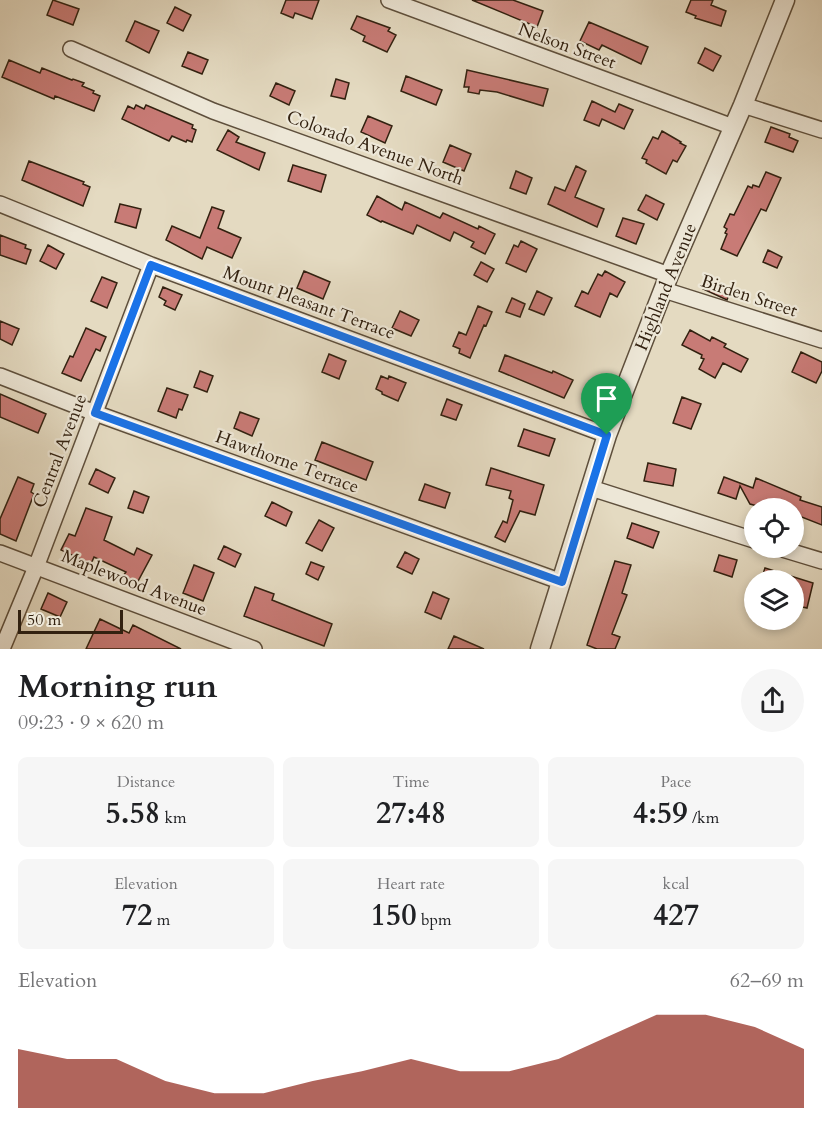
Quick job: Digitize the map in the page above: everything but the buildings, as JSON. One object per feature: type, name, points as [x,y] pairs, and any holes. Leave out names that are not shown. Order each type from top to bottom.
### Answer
[{"type":"street","name":"Nelson Street","points":[[388,0],[733,127]]},
{"type":"street","name":"Highland Avenue","points":[[540,649],[607,435],[666,282],[743,105],[785,0]]},
{"type":"street","name":"Colorado Avenue North","points":[[70,49],[213,111],[666,282]]},
{"type":"street","points":[[743,105],[822,130]]},
{"type":"street","name":"Mount Pleasant Terrace","points":[[0,204],[151,265],[607,435]]},
{"type":"street","name":"Central Avenue","points":[[2,649],[36,567],[151,265]]},
{"type":"street","name":"Birden Street","points":[[666,282],[822,340]]},
{"type":"street","name":"Hawthorne Terrace","points":[[0,376],[95,413],[562,582]]},
{"type":"street","points":[[591,488],[744,537]]},
{"type":"street","name":"Maplewood Avenue","points":[[0,554],[254,649]]},
{"type":"street","points":[[804,555],[822,561]]},
{"type":"route","points":[[151,265],[607,435],[562,582],[95,413],[151,265]]}]
